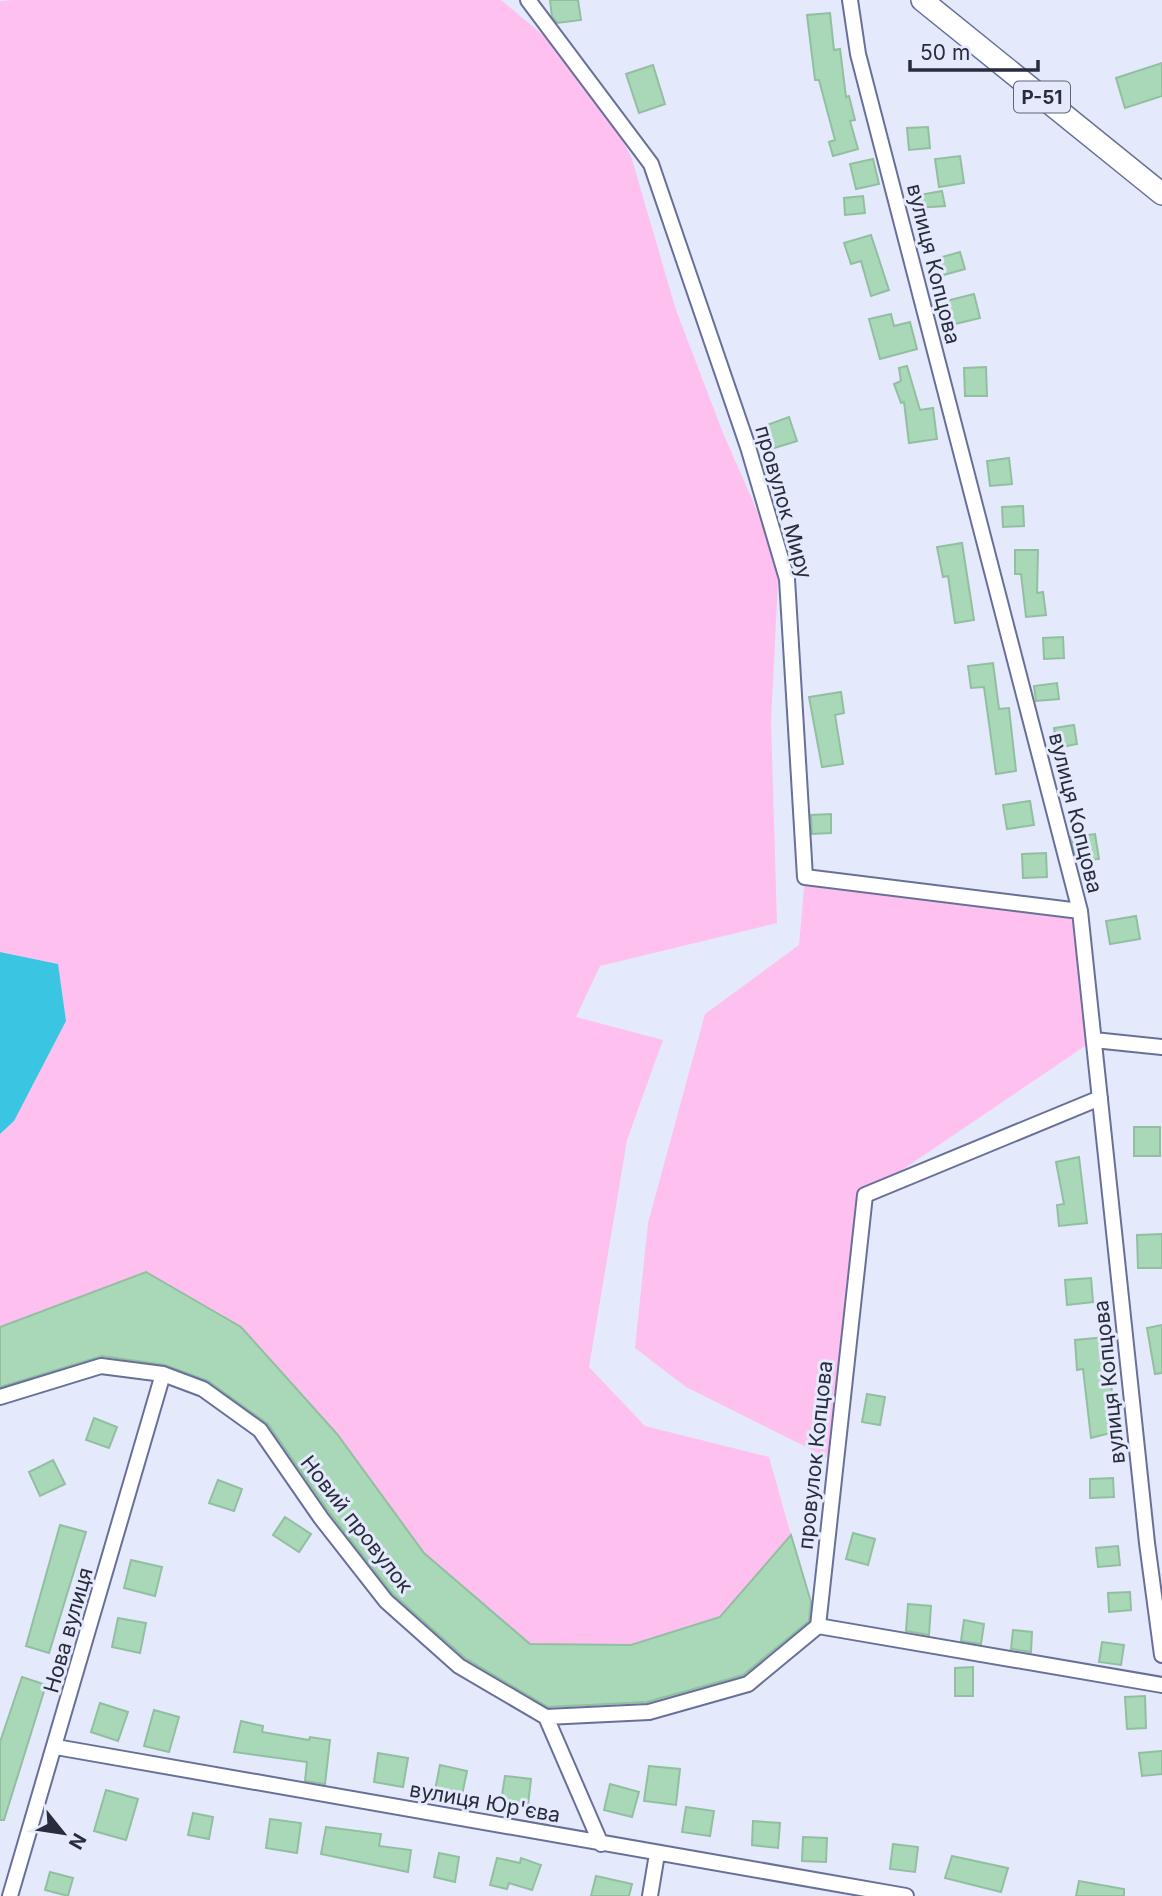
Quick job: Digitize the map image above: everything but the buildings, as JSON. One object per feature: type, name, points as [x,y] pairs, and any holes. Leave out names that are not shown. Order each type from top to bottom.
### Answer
[{"type":"main road","name":"Р-51","points":[[922,0],[1162,194]]},
{"type":"street","name":"провулок Миру","points":[[528,0],[651,164],[748,447],[788,579],[805,877],[1080,911]]},
{"type":"street","name":"вулиця Копцова","points":[[849,0],[862,68],[1080,911],[1147,1544],[1162,1655]]},
{"type":"street","points":[[1094,1040],[1162,1047]]},
{"type":"street","name":"провулок Копцова","points":[[818,1626],[865,1195],[1100,1098]]},
{"type":"street","name":"Новий провулок","points":[[0,1397],[101,1366],[163,1374],[203,1389],[260,1430],[321,1518],[386,1601],[459,1666],[547,1717]]},
{"type":"street","name":"Нова вулиця","points":[[10,1896],[56,1747],[163,1374]]},
{"type":"street","points":[[601,1844],[547,1717],[649,1713],[747,1684],[818,1626],[1162,1685]]},
{"type":"street","name":"вулиця Юр'єва","points":[[56,1747],[906,1896]]},
{"type":"street","points":[[650,1896],[657,1854]]},
{"type":"shaded area","points":[[501,0],[580,66],[631,156],[676,310],[723,433],[779,561],[771,721],[777,923],[600,966],[576,1017],[663,1040],[627,1140],[589,1367],[645,1426],[769,1457],[791,1535],[720,1617],[631,1645],[530,1644],[425,1553],[337,1434],[241,1327],[146,1272],[0,1327],[0,1134],[14,1121],[58,964],[0,952],[0,1]]},
{"type":"shaded area","points":[[805,877],[1080,911],[1094,1040],[865,1195],[836,1462],[686,1387],[635,1348],[648,1223],[705,1014],[799,945]]},
{"type":"water","points":[[0,952],[58,964],[66,1021],[14,1121],[0,1134]]}]
